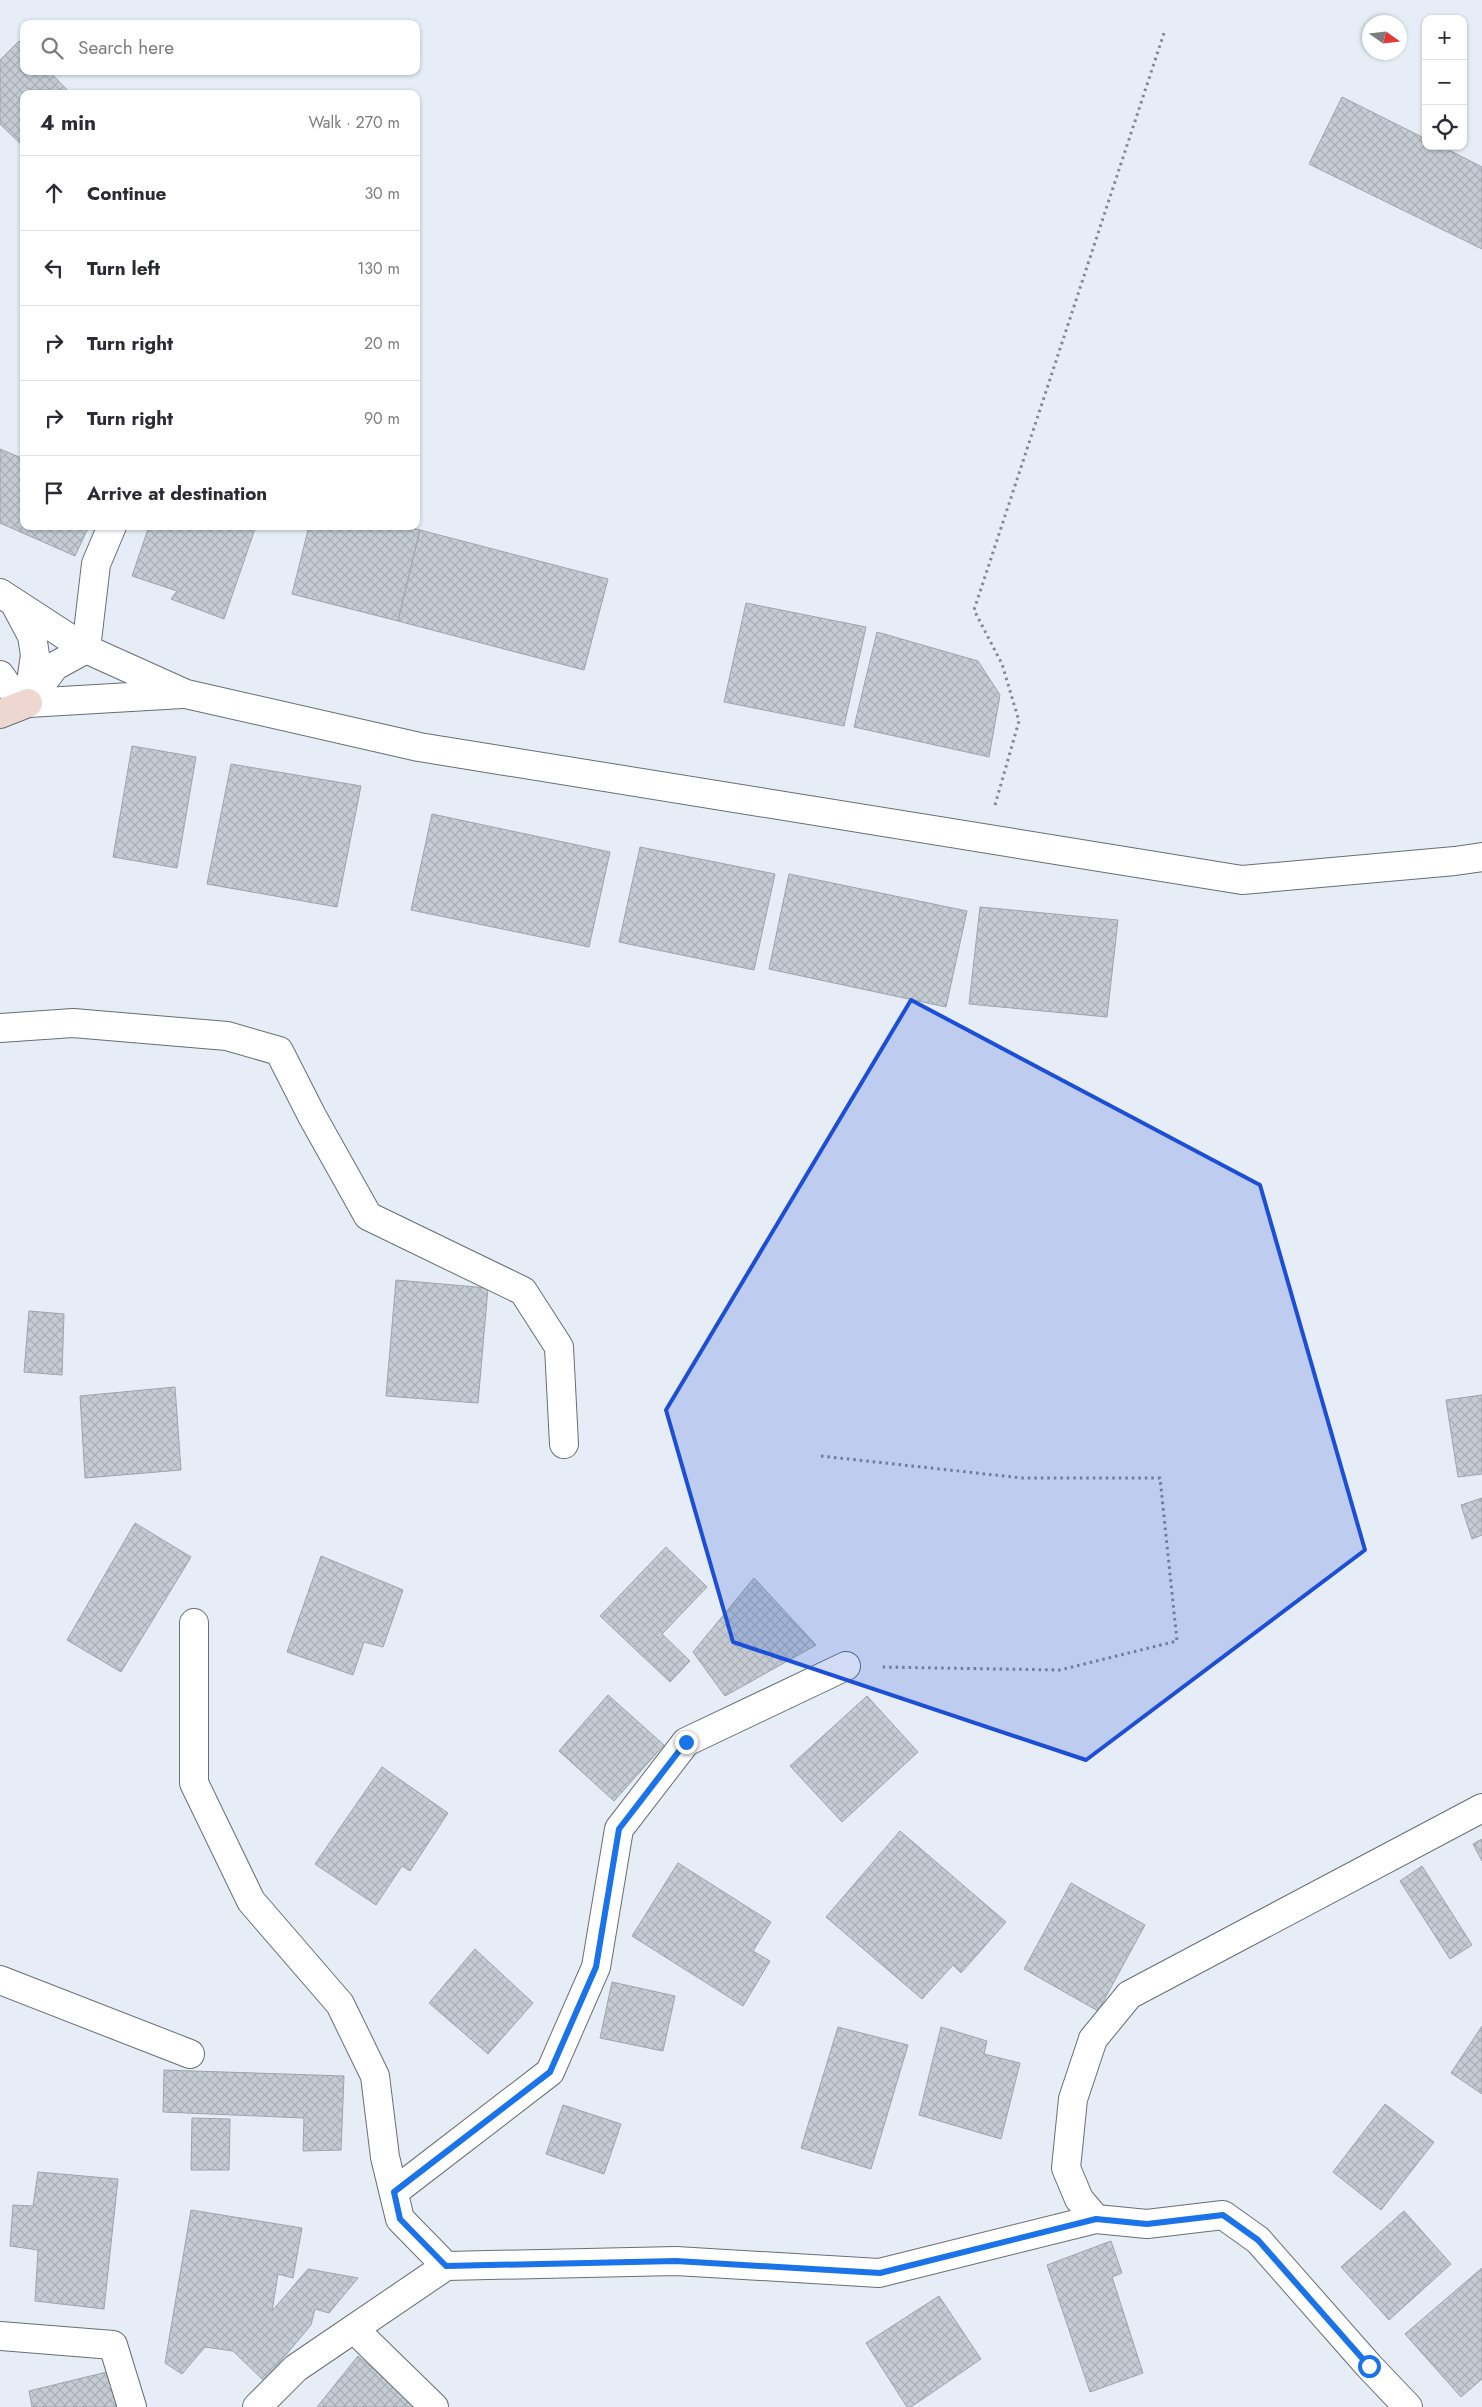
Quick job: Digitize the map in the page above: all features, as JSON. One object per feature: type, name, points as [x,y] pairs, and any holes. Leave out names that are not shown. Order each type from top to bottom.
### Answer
[{"type":"main road","points":[[0,714],[28,703]]},
{"type":"street","points":[[86,649],[96,564],[110,530]]},
{"type":"street","points":[[7,598],[86,649],[186,694],[419,747],[1242,880],[1455,862],[1482,857]]},
{"type":"street","points":[[7,598],[32,636],[35,655],[28,703]]},
{"type":"street","points":[[28,703],[55,666],[86,649]]},
{"type":"street","points":[[0,675],[7,685],[28,703],[186,694]]},
{"type":"street","points":[[0,1028],[83,1024],[227,1036],[279,1051],[312,1116],[368,1216],[523,1291],[559,1347],[564,1444]]},
{"type":"street","points":[[194,1624],[194,1783],[251,1901],[340,2004],[345,2013],[375,2076],[385,2157],[400,2219],[446,2266]]},
{"type":"street","points":[[394,2192],[550,2072],[596,1967],[619,1829],[686,1742],[846,1666]]},
{"type":"street","points":[[1096,2219],[1079,2199],[1066,2168],[1073,2098],[1093,2039],[1130,1995],[1482,1808]]},
{"type":"street","points":[[0,1980],[190,2054]]},
{"type":"street","points":[[257,2407],[296,2368],[446,2266],[676,2261],[880,2273],[1096,2219],[1147,2224],[1223,2215],[1258,2240],[1369,2366],[1408,2407]]},
{"type":"street","points":[[354,2329],[434,2407]]},
{"type":"street","points":[[0,2336],[113,2345],[132,2407]]},
{"type":"path","points":[[986,840],[1019,721],[1002,664],[974,610],[1164,33]]},
{"type":"path","points":[[821,1456],[1022,1478],[1160,1478],[1176,1641],[1060,1670],[846,1666]]},
{"type":"highlighted area","points":[[911,1000],[1260,1185],[1365,1550],[1086,1760],[733,1642],[666,1410]]},
{"type":"building","points":[[19,41],[20,75],[53,75],[67,90],[20,90],[20,143],[0,124],[0,60]]},
{"type":"building","points":[[1342,97],[1422,137],[1422,150],[1449,150],[1482,167],[1482,249],[1309,164]]},
{"type":"building","points":[[0,449],[20,457],[20,530],[87,530],[75,556],[0,523]]},
{"type":"building","points":[[148,530],[255,530],[224,619],[171,599],[177,591],[132,576]]},
{"type":"building","points":[[308,530],[420,530],[398,621],[292,594]]},
{"type":"building","points":[[420,530],[608,579],[584,670],[398,621]]},
{"type":"building","points":[[746,603],[866,627],[844,726],[724,702]]},
{"type":"building","points":[[877,632],[978,661],[1000,695],[989,757],[854,727]]},
{"type":"building","points":[[132,746],[196,757],[177,868],[113,857]]},
{"type":"building","points":[[231,764],[361,786],[337,907],[207,884]]},
{"type":"building","points":[[432,814],[610,852],[589,947],[411,910]]},
{"type":"building","points":[[640,847],[775,874],[754,970],[619,942]]},
{"type":"building","points":[[789,874],[967,911],[946,1007],[769,969]]},
{"type":"building","points":[[980,907],[1118,920],[1107,1017],[969,1004]]},
{"type":"building","points":[[396,1280],[488,1288],[478,1403],[386,1396]]},
{"type":"building","points":[[29,1311],[64,1314],[62,1375],[24,1372]]},
{"type":"building","points":[[175,1387],[181,1470],[85,1478],[80,1396]]},
{"type":"building","points":[[1482,1395],[1482,1474],[1458,1477],[1446,1400]]},
{"type":"building","points":[[1482,1498],[1482,1535],[1472,1539],[1461,1505]]},
{"type":"building","points":[[135,1523],[191,1557],[121,1672],[67,1640]]},
{"type":"building","points":[[666,1547],[707,1587],[662,1634],[690,1661],[670,1682],[600,1616]]},
{"type":"building","points":[[321,1556],[403,1590],[383,1647],[364,1642],[353,1675],[287,1652]]},
{"type":"building","points":[[754,1578],[816,1645],[725,1696],[693,1652]]},
{"type":"building","points":[[608,1695],[664,1745],[614,1801],[559,1751]]},
{"type":"building","points":[[867,1696],[918,1752],[842,1822],[790,1766]]},
{"type":"building","points":[[382,1767],[448,1813],[410,1871],[402,1866],[376,1905],[315,1864]]},
{"type":"building","points":[[900,1831],[1006,1922],[961,1973],[953,1965],[922,1999],[826,1917]]},
{"type":"building","points":[[1482,1839],[1482,1861],[1473,1844]]},
{"type":"building","points":[[678,1863],[771,1922],[753,1951],[770,1961],[743,2006],[632,1936]]},
{"type":"building","points":[[1422,1866],[1472,1945],[1450,1959],[1400,1881]]},
{"type":"building","points":[[1071,1883],[1145,1925],[1098,2011],[1024,1969]]},
{"type":"building","points":[[475,1949],[533,2003],[488,2054],[429,2003]]},
{"type":"building","points":[[612,1982],[675,1996],[663,2051],[600,2038]]},
{"type":"building","points":[[1482,2026],[1482,2094],[1451,2073]]},
{"type":"building","points":[[838,2027],[908,2045],[871,2169],[801,2148]]},
{"type":"building","points":[[941,2027],[987,2041],[984,2054],[1020,2063],[1001,2139],[919,2115]]},
{"type":"building","points":[[164,2070],[344,2076],[341,2150],[303,2151],[304,2118],[163,2112]]},
{"type":"building","points":[[1385,2104],[1434,2142],[1381,2210],[1333,2172]]},
{"type":"building","points":[[563,2105],[621,2124],[604,2174],[546,2154]]},
{"type":"building","points":[[192,2118],[230,2119],[229,2170],[191,2170]]},
{"type":"building","points":[[38,2172],[118,2179],[104,2309],[35,2301],[38,2250],[10,2246],[13,2205],[33,2206]]},
{"type":"building","points":[[191,2210],[302,2228],[293,2278],[278,2274],[272,2311],[308,2269],[358,2278],[329,2313],[315,2309],[311,2325],[264,2381],[233,2351],[205,2347],[182,2374],[165,2363]]},
{"type":"building","points":[[1404,2211],[1451,2264],[1389,2320],[1341,2267]]},
{"type":"building","points":[[1111,2241],[1122,2273],[1112,2277],[1143,2373],[1090,2392],[1047,2265]]},
{"type":"building","points":[[1482,2268],[1482,2379],[1461,2397],[1405,2334]]},
{"type":"building","points":[[939,2296],[981,2359],[911,2407],[907,2407],[866,2343]]},
{"type":"building","points":[[358,2356],[419,2407],[317,2407]]},
{"type":"building","points":[[115,2370],[124,2407],[32,2407],[29,2391]]},
{"type":"route","points":[[686,1742],[619,1829],[596,1967],[550,2072],[394,2192],[400,2219],[446,2266],[676,2261],[880,2273],[1096,2219],[1147,2224],[1223,2215],[1258,2240],[1369,2366]]}]
